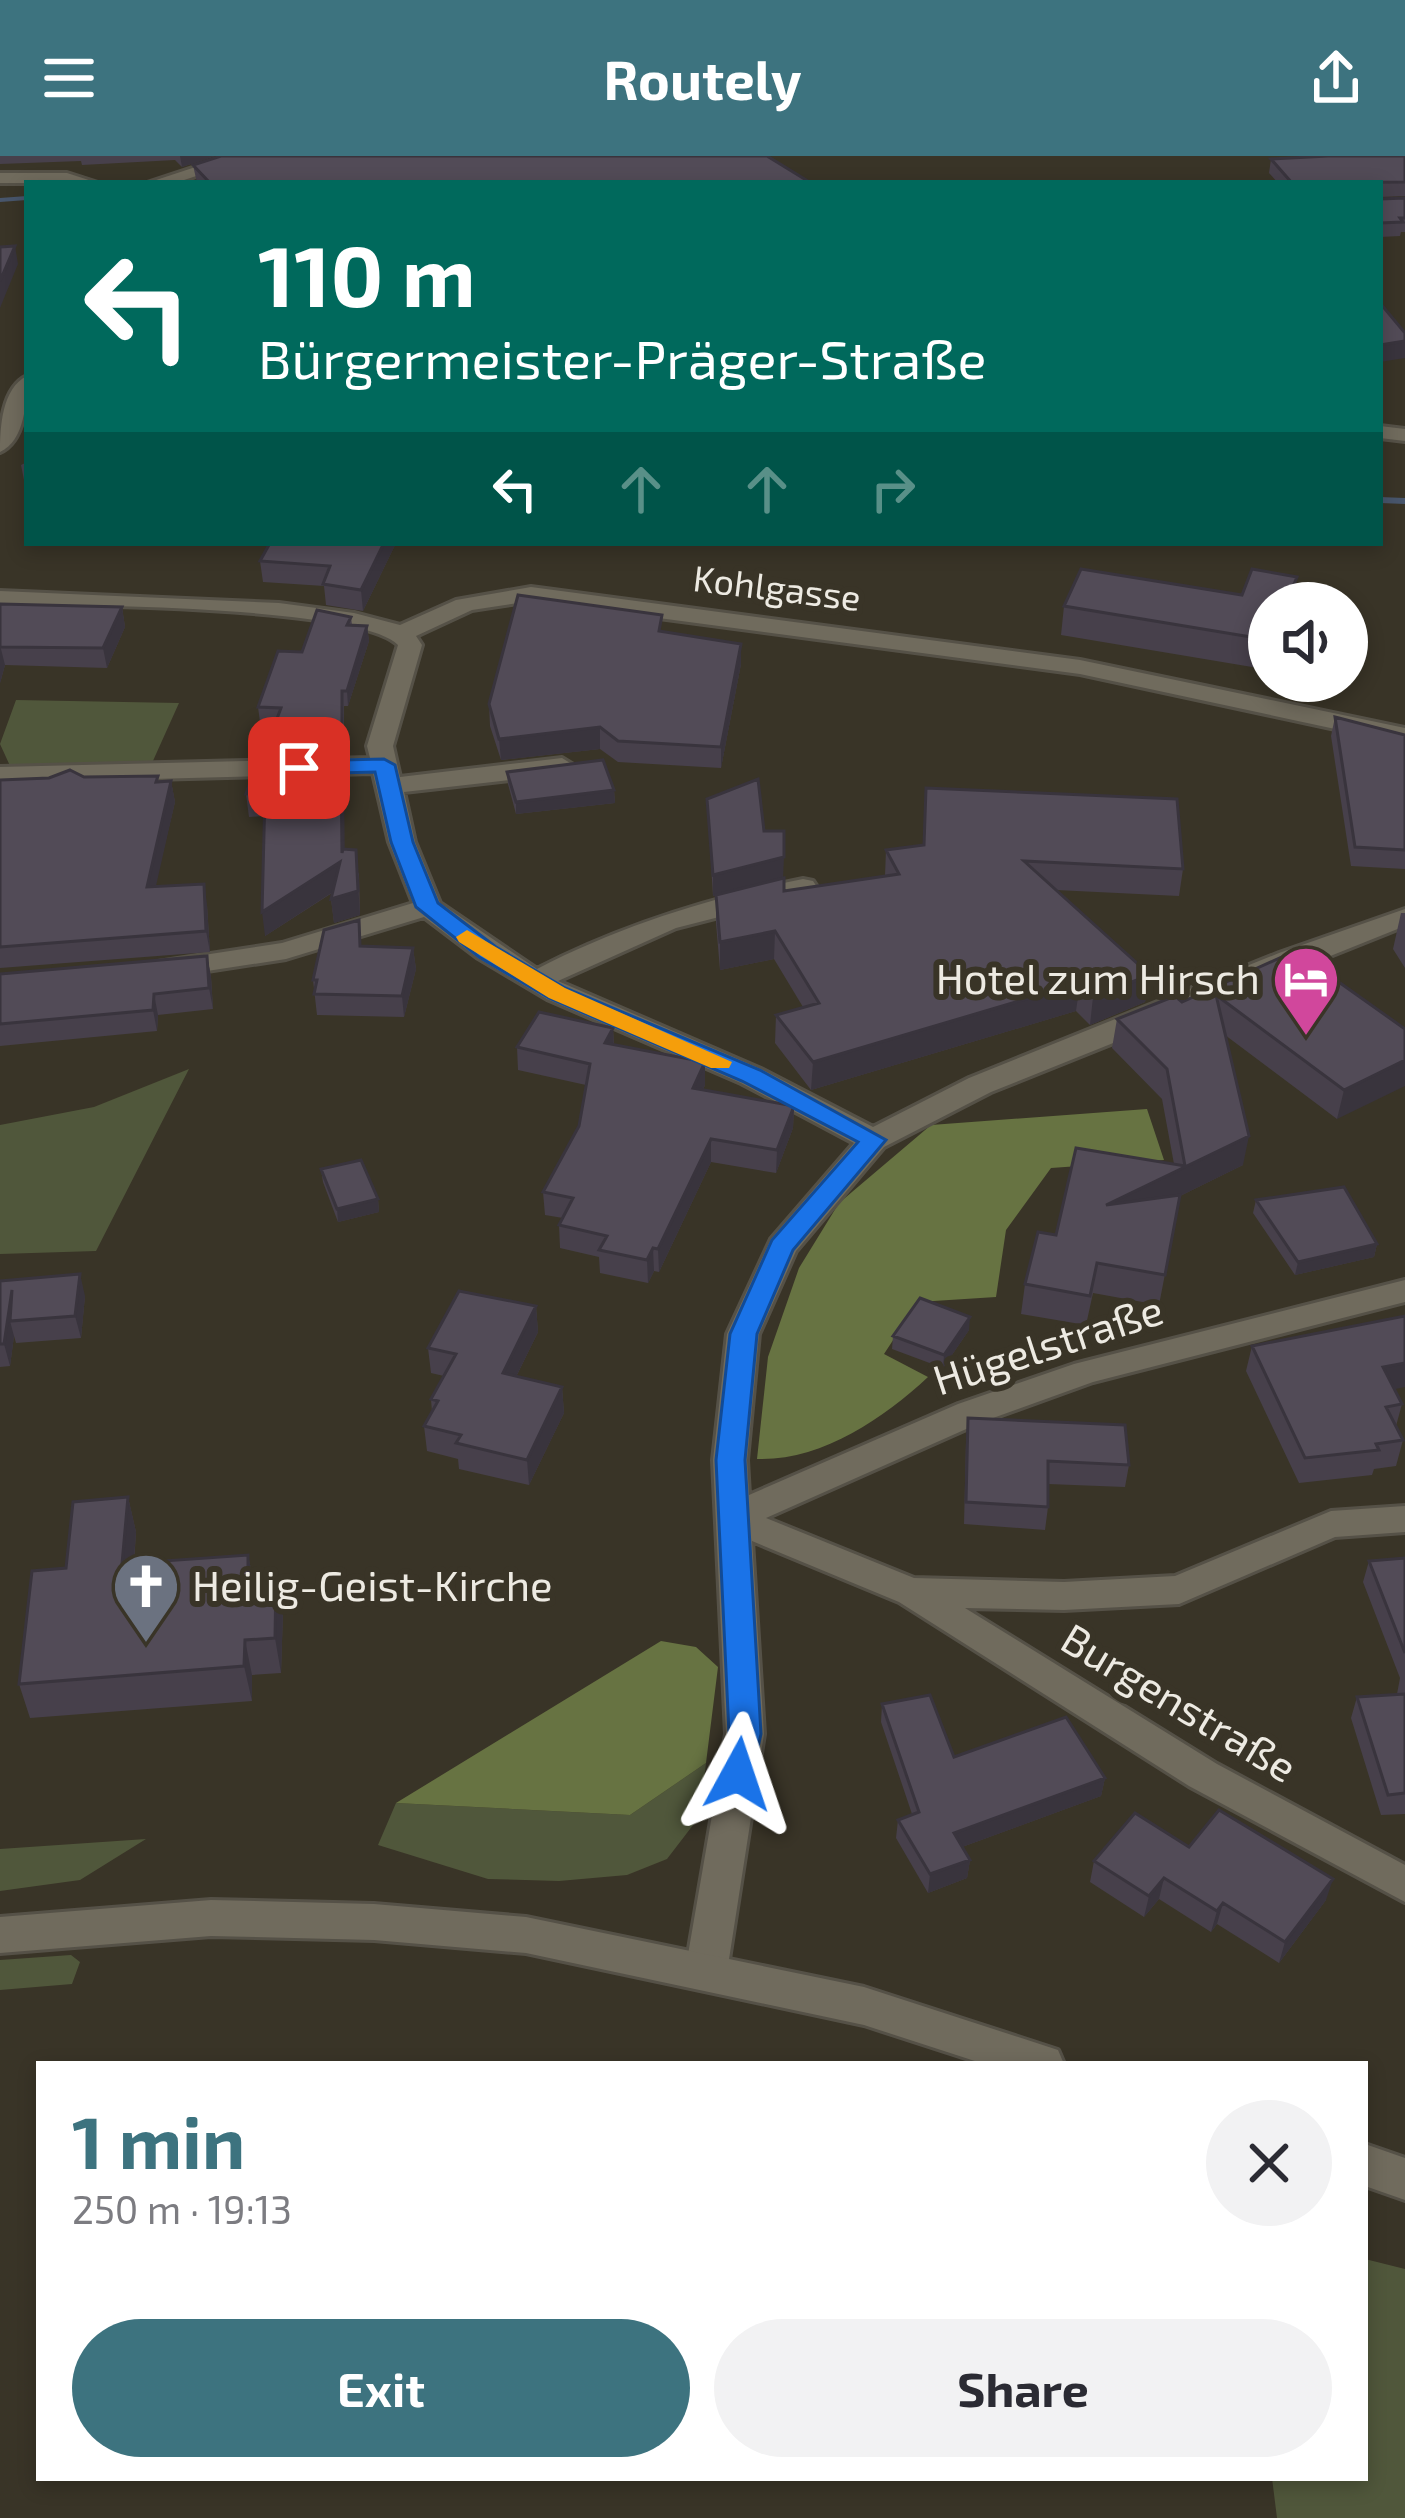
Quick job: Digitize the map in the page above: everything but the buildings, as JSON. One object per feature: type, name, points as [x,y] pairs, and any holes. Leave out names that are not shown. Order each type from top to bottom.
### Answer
[{"type":"street","points":[[166,180],[248,156]]},
{"type":"street","points":[[0,178],[76,180]]},
{"type":"street","points":[[1,443],[24,389]]},
{"type":"street","name":"Kohlgasse","points":[[402,634],[437,612],[476,598],[531,594],[1043,660],[1288,705],[1405,736]]},
{"type":"street","points":[[0,598],[64,596],[257,608],[364,620],[402,634],[410,645],[380,746],[402,842],[428,907],[537,981],[751,1076],[873,1140]]},
{"type":"street","points":[[0,775],[388,776],[578,764]]},
{"type":"street","points":[[537,981],[615,938],[706,907],[803,887]]},
{"type":"street","points":[[131,971],[219,964],[286,951],[428,907]]},
{"type":"street","points":[[706,1972],[745,1734],[730,1518],[730,1460],[743,1334],[782,1247],[873,1140],[1001,1076],[1289,958],[1405,917]]},
{"type":"street","name":"Hügelstraße","points":[[730,1518],[970,1412],[1086,1372],[1405,1292]]},
{"type":"street","points":[[730,1518],[910,1592],[1064,1596],[1179,1590],[1331,1524],[1405,1519]]},
{"type":"street","name":"Burgenstraße","points":[[910,1592],[1203,1775],[1405,1885]]},
{"type":"street","points":[[0,1935],[211,1918],[374,1922],[526,1935],[864,2006],[1034,2061]]},
{"type":"street","points":[[1368,2166],[1405,2179]]},
{"type":"green space","points":[[16,700],[179,703],[152,763],[11,768],[0,744]]},
{"type":"green space","points":[[189,1069],[96,1251],[0,1254],[0,1125],[94,1107]]},
{"type":"green space","points":[[1147,1109],[1164,1160],[1051,1168],[1006,1230],[996,1297],[918,1302],[884,1354],[928,1377],[850,1434],[804,1453],[757,1459],[768,1357],[799,1268],[839,1203],[931,1125]]},
{"type":"green space","points":[[661,1641],[696,1647],[718,1667],[706,1763],[630,1815],[396,1803]]},
{"type":"green space","points":[[706,1763],[700,1816],[667,1859],[627,1875],[559,1881],[488,1879],[378,1845],[396,1803],[630,1815]]},
{"type":"green space","points":[[146,1839],[80,1880],[0,1891],[0,1849]]},
{"type":"green space","points":[[71,1955],[80,1962],[72,1984],[0,1990],[0,1960]]},
{"type":"green space","points":[[1368,2260],[1405,2269],[1405,2518],[1277,2518],[1272,2481],[1368,2481]]},
{"type":"waterway","points":[[0,200],[24,198]]},
{"type":"waterway","points":[[1383,500],[1405,501]]},
{"type":"slow traffic","points":[[467,937],[557,993],[720,1062]]},
{"type":"place","name":"Hotel zum Hirsch","points":[[1306,1038]]},
{"type":"place","name":"Heilig-Geist-Kirche","points":[[146,1645]]},
{"type":"route","points":[[299,768],[384,765],[402,842],[428,907],[488,952],[557,993],[751,1076],[873,1140],[782,1247],[743,1334],[730,1460],[745,1734],[738,1774]]}]
